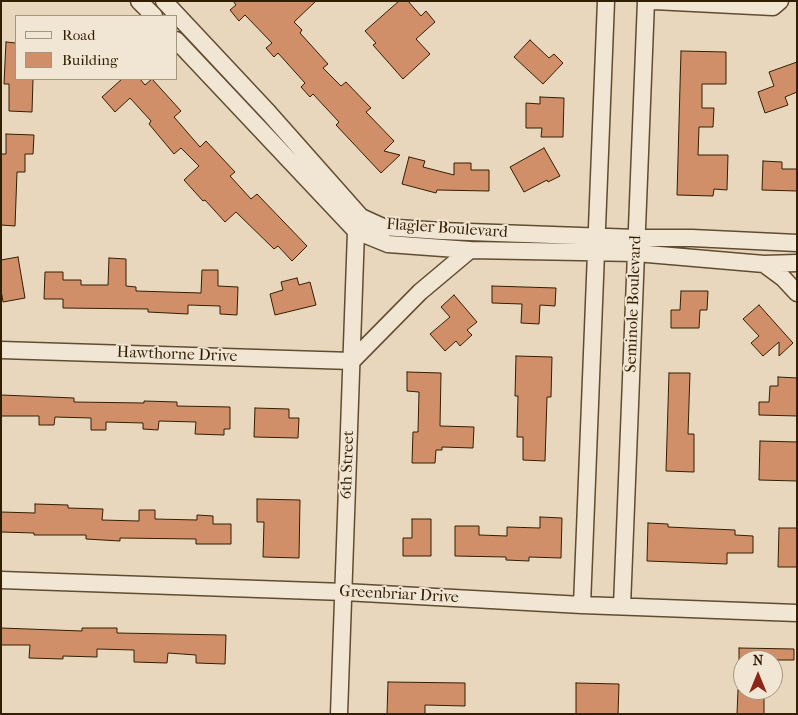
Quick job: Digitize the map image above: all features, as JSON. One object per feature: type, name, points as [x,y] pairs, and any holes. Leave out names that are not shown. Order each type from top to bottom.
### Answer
[{"type":"street","points":[[140,1],[153,15]]},
{"type":"street","name":"Flagler Boulevard","points":[[164,1],[177,15]]},
{"type":"street","points":[[582,605],[606,1]]},
{"type":"street","name":"Seminole Boulevard","points":[[622,606],[646,1]]},
{"type":"street","points":[[654,1],[773,8],[780,1]]},
{"type":"street","name":"Flagler Boulevard","points":[[178,16],[268,112],[358,224],[441,231],[596,236],[636,245],[764,264],[797,263]]},
{"type":"street","name":"Flagler Boulevard","points":[[178,42],[358,224],[388,244],[470,250],[596,252],[692,238],[797,243]]},
{"type":"street","name":"6th Street","points":[[340,714],[358,224]]},
{"type":"street","points":[[352,361],[420,292],[470,250]]},
{"type":"street","points":[[764,264],[783,278],[797,292]]},
{"type":"street","name":"Hawthorne Drive","points":[[1,350],[352,361]]},
{"type":"street","name":"Greenbriar Drive","points":[[1,580],[344,592],[582,605],[797,613]]},
{"type":"building","points":[[233,1],[316,1],[294,22],[302,30],[300,33],[328,64],[323,68],[341,86],[346,82],[371,108],[366,112],[394,141],[384,151],[400,155],[381,173],[336,125],[339,122],[313,94],[310,97],[301,87],[305,83],[278,53],[274,57],[266,48],[272,43],[245,15],[239,21],[230,10],[236,5]]},
{"type":"building","points":[[399,1],[408,1],[421,16],[426,11],[435,22],[416,39],[430,54],[403,79],[373,45],[376,43],[365,31]]},
{"type":"building","points":[[530,40],[549,58],[554,54],[563,63],[543,84],[514,57]]},
{"type":"building","points":[[6,42],[15,43],[15,80],[33,80],[32,112],[9,111],[9,84],[4,84]]},
{"type":"building","points":[[681,51],[726,52],[726,84],[702,84],[702,108],[714,108],[713,127],[699,127],[698,155],[728,155],[727,190],[714,189],[713,196],[677,195]]},
{"type":"building","points":[[797,62],[797,92],[785,97],[788,105],[765,113],[758,92],[774,86],[769,72]]},
{"type":"building","points":[[121,80],[141,80],[145,85],[153,80],[181,111],[174,117],[200,147],[206,141],[235,172],[230,176],[251,199],[257,194],[307,246],[292,261],[278,246],[274,249],[236,212],[225,222],[184,180],[199,166],[181,148],[174,154],[149,124],[151,121],[130,98],[115,112],[102,97]]},
{"type":"building","points":[[540,97],[564,98],[563,137],[541,137],[542,128],[526,128],[526,103],[540,104]]},
{"type":"building","points":[[6,134],[34,135],[33,154],[25,154],[25,172],[17,172],[15,226],[1,225],[1,154],[6,154]]},
{"type":"building","points":[[544,148],[560,176],[548,182],[547,180],[524,192],[510,167]]},
{"type":"building","points":[[409,157],[425,161],[423,167],[454,175],[454,163],[471,163],[471,170],[489,170],[489,191],[437,190],[436,193],[402,184]]},
{"type":"building","points":[[763,161],[782,162],[782,169],[797,169],[797,191],[762,190]]},
{"type":"building","points":[[18,257],[25,298],[3,302],[1,260]]},
{"type":"building","points":[[109,258],[126,259],[126,286],[136,287],[136,291],[201,293],[202,270],[218,270],[218,286],[238,287],[237,315],[220,314],[220,306],[188,305],[188,314],[148,312],[148,309],[63,308],[63,299],[44,299],[45,272],[63,272],[63,280],[81,280],[81,285],[108,285]]},
{"type":"building","points":[[297,278],[299,285],[310,282],[316,305],[275,315],[270,294],[283,290],[281,282]]},
{"type":"building","points":[[492,286],[556,288],[555,306],[540,305],[539,324],[521,323],[522,304],[492,303]]},
{"type":"building","points":[[681,291],[708,291],[707,310],[700,310],[699,328],[671,328],[671,310],[680,310]]},
{"type":"building","points":[[454,295],[477,322],[467,330],[472,335],[460,346],[456,341],[445,351],[430,334],[450,317],[441,307]]},
{"type":"building","points":[[759,305],[793,343],[779,356],[779,342],[763,356],[751,343],[759,336],[743,319]]},
{"type":"building","points":[[516,356],[552,357],[551,397],[547,397],[545,461],[523,460],[523,437],[517,437],[518,396],[515,396]]},
{"type":"building","points":[[407,372],[441,373],[440,426],[474,427],[473,448],[442,447],[442,450],[436,450],[435,463],[412,463],[413,432],[418,432],[419,392],[407,391]]},
{"type":"building","points":[[669,373],[690,373],[688,434],[694,434],[694,472],[666,471]]},
{"type":"building","points":[[778,377],[797,378],[797,416],[759,415],[759,402],[769,402],[770,386],[778,386]]},
{"type":"building","points":[[1,395],[74,398],[74,402],[177,402],[177,406],[230,407],[230,429],[224,429],[224,435],[195,434],[196,422],[159,421],[158,430],[143,429],[143,423],[106,422],[106,430],[91,430],[91,418],[55,417],[54,425],[39,425],[39,416],[1,416]]},
{"type":"building","points":[[255,408],[289,409],[289,418],[299,418],[298,438],[254,437]]},
{"type":"building","points":[[760,441],[797,442],[797,481],[759,480]]},
{"type":"building","points":[[257,499],[300,500],[299,558],[263,557],[264,522],[257,522]]},
{"type":"building","points":[[35,504],[68,505],[68,508],[103,509],[102,520],[139,521],[139,510],[155,510],[155,519],[197,520],[197,515],[213,516],[213,524],[231,524],[231,544],[196,544],[196,539],[120,538],[120,541],[86,539],[86,535],[34,535],[34,533],[1,532],[1,512],[35,513]]},
{"type":"building","points":[[540,517],[562,518],[561,558],[529,557],[529,561],[506,560],[506,557],[455,556],[455,526],[479,526],[479,535],[507,536],[507,527],[540,528]]},
{"type":"building","points":[[412,519],[431,519],[431,556],[403,556],[403,538],[412,538]]},
{"type":"building","points":[[648,523],[668,524],[668,527],[735,530],[735,535],[753,536],[753,553],[727,553],[727,564],[647,561]]},
{"type":"building","points":[[779,528],[797,528],[797,567],[778,567]]},
{"type":"building","points":[[1,628],[82,631],[82,628],[117,628],[117,633],[226,635],[225,664],[196,663],[196,655],[168,653],[167,663],[134,662],[134,650],[97,649],[97,657],[29,658],[30,645],[1,645]]},
{"type":"building","points":[[739,648],[794,649],[794,660],[783,660],[783,650],[739,650]]},
{"type":"building","points":[[388,682],[465,683],[465,706],[425,705],[425,714],[387,714]]},
{"type":"building","points":[[576,683],[619,684],[618,714],[576,714]]},
{"type":"building","points":[[738,700],[764,700],[764,714],[737,714]]}]
